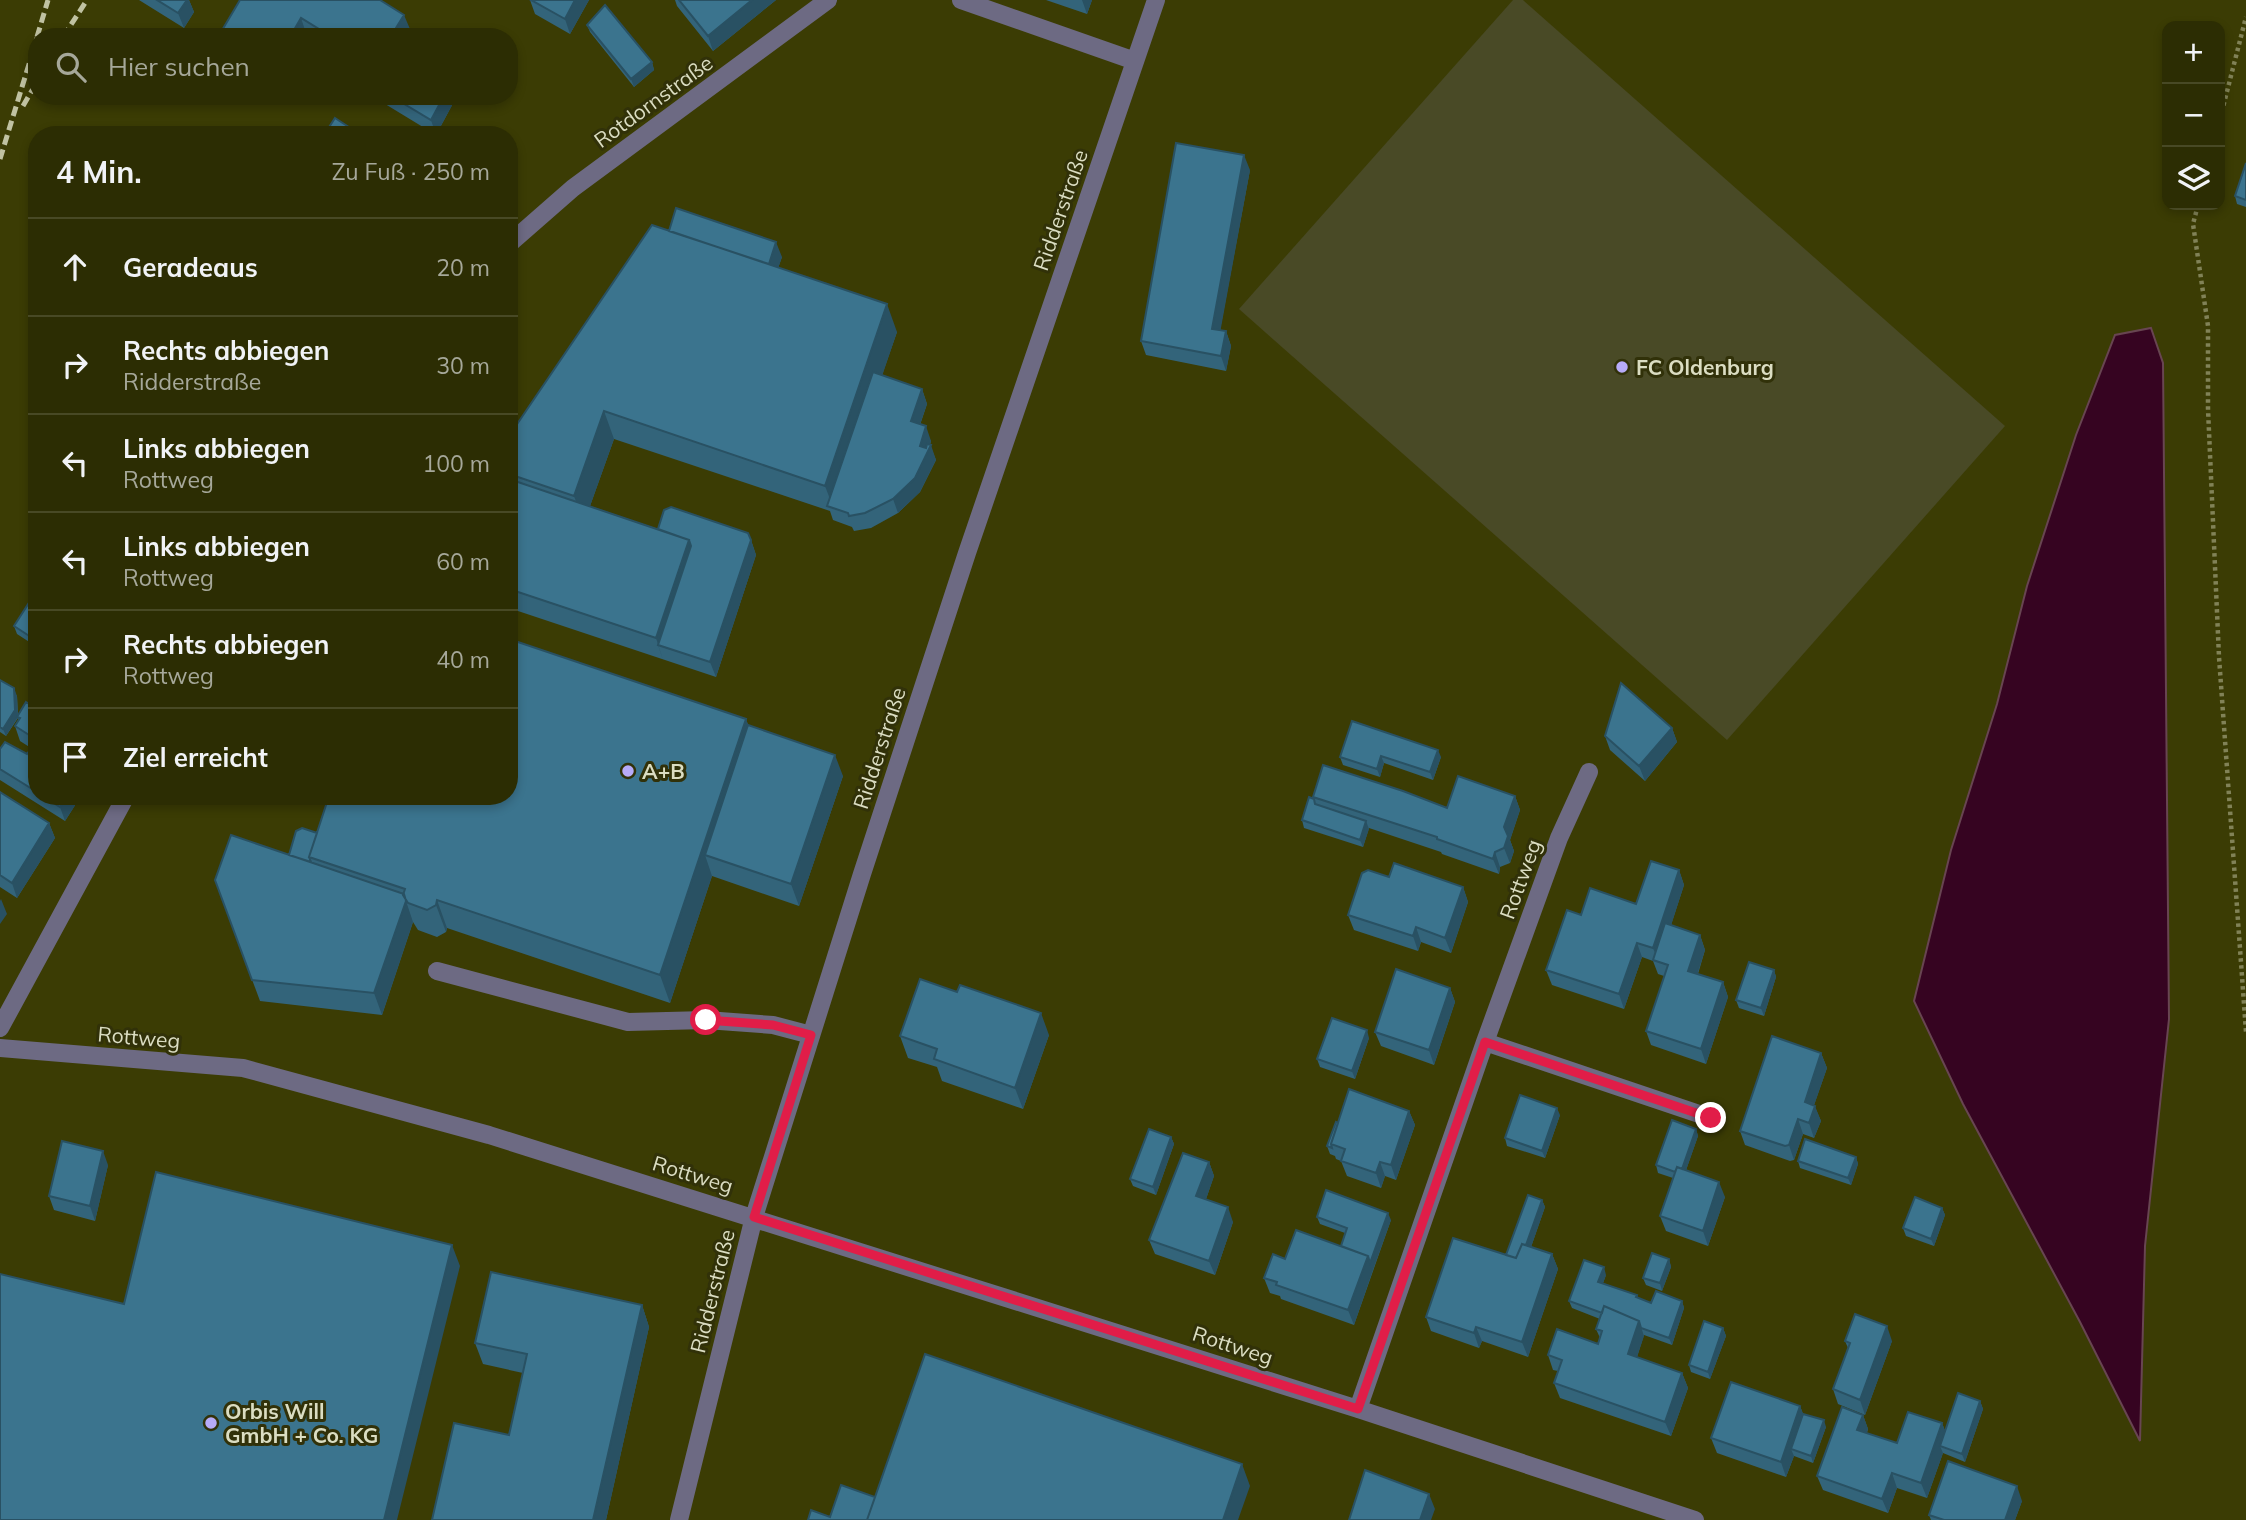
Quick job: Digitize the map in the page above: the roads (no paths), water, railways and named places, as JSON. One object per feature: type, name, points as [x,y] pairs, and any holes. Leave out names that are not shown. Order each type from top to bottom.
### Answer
[{"type":"street","name":"Rotdornstraße","points":[[518,236],[573,188],[828,0]]},
{"type":"street","points":[[961,0],[1135,61]]},
{"type":"street","name":"Ridderstraße","points":[[680,1520],[754,1217],[967,553],[1156,0]]},
{"type":"street","name":"Rottweg","points":[[1358,1409],[1485,1042],[1559,838],[1589,772]]},
{"type":"street","points":[[0,1028],[121,805]]},
{"type":"street","points":[[437,971],[628,1022],[719,1021],[773,1025],[811,1035]]},
{"type":"street","points":[[1485,1042],[1711,1118]]},
{"type":"street","name":"Rottweg","points":[[0,1048],[243,1068],[489,1135],[1358,1409],[1695,1520]]},
{"type":"railway","points":[[40,28],[48,0]]},
{"type":"railway","points":[[69,28],[87,0]]},
{"type":"railway","points":[[0,159],[28,67]]},
{"type":"railway","points":[[23,106],[28,97]]},
{"type":"place","name":"FC Oldenburg","points":[[1622,367]]},
{"type":"place","name":"A+B","points":[[628,771]]},
{"type":"place","name":"Orbis Will GmbH + Co. KG","points":[[211,1423]]}]
